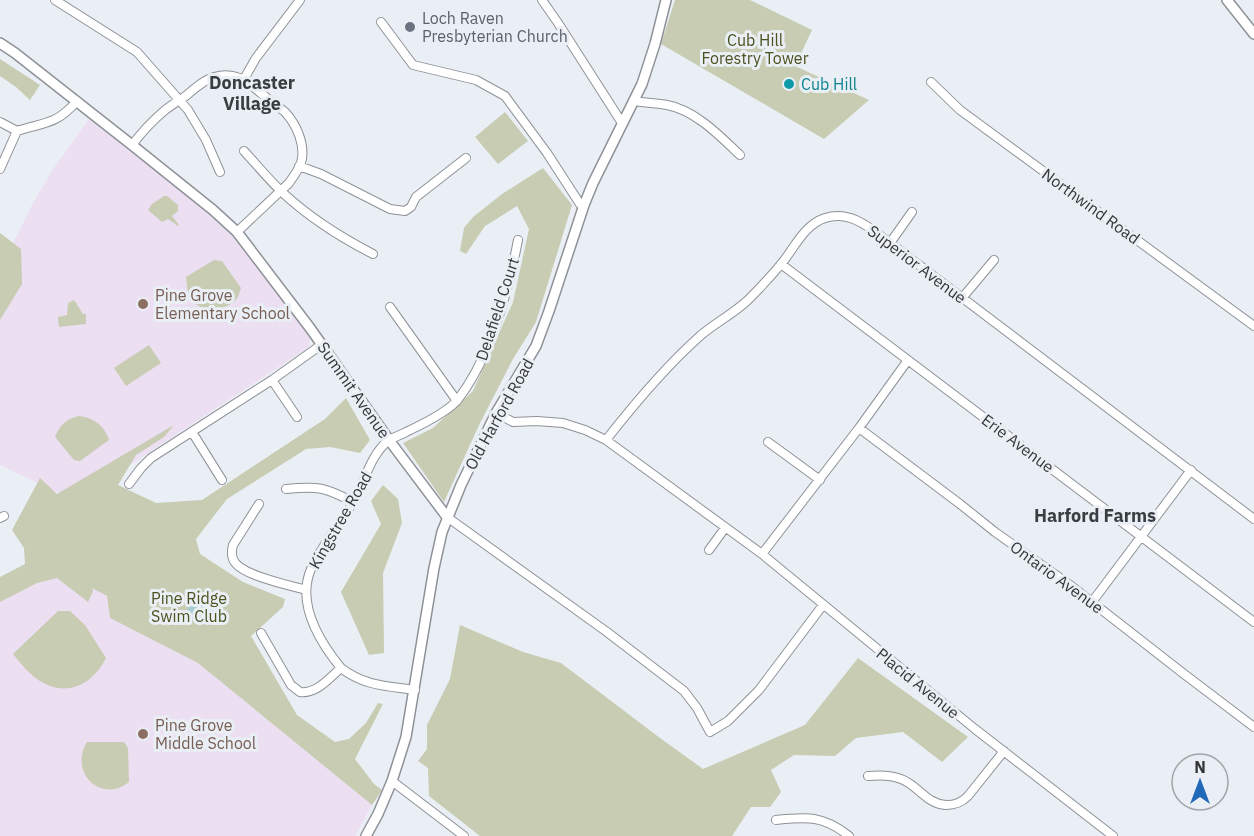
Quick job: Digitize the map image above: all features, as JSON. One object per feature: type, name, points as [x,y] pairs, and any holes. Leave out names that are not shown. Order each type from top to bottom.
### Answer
[{"type":"street","points":[[55,0],[137,52],[188,110],[220,172]]},
{"type":"street","points":[[244,79],[256,58],[300,0]]},
{"type":"street","points":[[542,0],[622,123]]},
{"type":"street","name":"Old Harford Road","points":[[366,836],[392,782],[406,737],[434,568],[447,517],[496,413],[536,346],[596,174],[635,101],[646,74],[666,0]]},
{"type":"street","points":[[1227,0],[1254,34]]},
{"type":"street","points":[[381,22],[413,64],[476,81],[505,96],[547,153],[580,204],[584,206]]},
{"type":"street","name":"Summit Avenue","points":[[0,43],[77,101],[213,210],[237,232],[310,328],[447,517],[607,632],[684,691],[697,708],[710,732],[729,721],[759,690],[823,605]]},
{"type":"street","points":[[132,145],[166,109],[207,80],[236,75],[244,79],[292,121],[300,137],[302,157],[295,175],[237,232]]},
{"type":"street","name":"Northwind Road","points":[[931,82],[964,113],[1254,326]]},
{"type":"street","points":[[0,122],[17,131],[57,119],[67,113],[77,101]]},
{"type":"street","points":[[635,101],[669,105],[690,113],[740,155]]},
{"type":"street","points":[[0,169],[17,131]]},
{"type":"street","points":[[244,151],[281,191],[319,223],[373,254]]},
{"type":"street","points":[[299,166],[321,174],[390,209],[405,211],[411,207],[416,197],[466,158]]},
{"type":"street","points":[[890,243],[912,212]]},
{"type":"street","name":"Superior Avenue","points":[[606,440],[662,373],[702,334],[748,300],[781,264],[806,230],[816,222],[843,215],[862,223],[890,243],[1254,519]]},
{"type":"street","name":"Delafield Court","points":[[389,440],[419,426],[457,401],[477,371],[493,331],[513,266],[518,240]]},
{"type":"street","points":[[963,297],[994,260]]},
{"type":"street","name":"Erie Avenue","points":[[781,264],[1254,622]]},
{"type":"street","points":[[390,307],[457,401]]},
{"type":"street","points":[[129,484],[151,458],[272,380],[321,345]]},
{"type":"street","points":[[762,554],[820,480],[908,360]]},
{"type":"street","points":[[272,380],[297,417]]},
{"type":"street","name":"Placid Avenue","points":[[496,413],[513,422],[563,423],[606,440],[762,554],[975,729],[1113,836]]},
{"type":"street","name":"Ontario Avenue","points":[[859,428],[995,532],[1092,602],[1254,727]]},
{"type":"street","points":[[192,432],[222,480]]},
{"type":"street","name":"Kingstree Road","points":[[341,668],[326,650],[316,630],[310,614],[306,590],[307,579],[312,566],[353,502],[373,460],[389,440]]},
{"type":"street","points":[[768,441],[820,480]]},
{"type":"street","points":[[1092,602],[1191,470]]},
{"type":"street","points":[[286,489],[321,488],[353,502]]},
{"type":"street","points":[[259,504],[233,545],[233,561],[238,567],[259,577],[306,590]]},
{"type":"street","points":[[710,550],[725,528]]},
{"type":"street","points":[[261,633],[291,685],[300,692],[315,690],[341,668],[365,682],[415,690]]},
{"type":"street","points":[[868,776],[900,778],[927,799],[939,804],[954,804],[963,801],[968,796],[1004,750]]},
{"type":"street","points":[[392,782],[464,836]]},
{"type":"street","points":[[776,820],[807,817],[830,823],[849,836]]},
{"type":"shaded area","name":"Pine Grove Elementary School","points":[[89,119],[195,202],[238,242],[260,268],[310,338],[309,347],[75,501],[0,465],[0,270],[51,172]]},
{"type":"shaded area","name":"Pine Grove Middle School","points":[[61,570],[107,596],[110,618],[198,663],[372,805],[355,836],[0,836],[0,602]]},
{"type":"green space","name":"Cub Hill Forestry Tower","points":[[675,0],[750,0],[812,30],[795,66],[869,100],[824,139],[661,44]]},
{"type":"green space","points":[[0,59],[40,85],[30,100],[0,76]]},
{"type":"green space","points":[[505,112],[528,141],[498,164],[475,137]]},
{"type":"green space","points":[[543,168],[572,205],[536,322],[513,359],[479,425],[444,502],[403,443],[433,428],[473,391],[513,302],[529,229],[517,206],[485,226],[466,254],[460,251],[464,228],[473,217],[502,194]]},
{"type":"green space","points":[[164,196],[178,205],[178,211],[172,216],[178,226],[168,219],[162,222],[148,210],[152,204]]},
{"type":"green space","points":[[0,233],[21,249],[22,284],[0,320]]},
{"type":"green space","points":[[214,260],[222,261],[241,288],[234,302],[222,308],[209,309],[192,300],[188,292],[186,277]]},
{"type":"green space","points":[[74,300],[83,314],[86,314],[86,324],[59,327],[58,317],[67,315],[68,303]]},
{"type":"green space","points":[[149,345],[161,363],[126,386],[114,368]]},
{"type":"green space","name":"Pine Ridge Swim Club","points":[[346,398],[370,440],[360,453],[330,447],[306,449],[227,499],[196,539],[200,554],[243,582],[285,599],[283,607],[251,636],[297,715],[335,742],[349,739],[366,723],[378,703],[383,704],[355,759],[374,784],[382,790],[372,805],[198,663],[110,618],[107,596],[92,588],[88,602],[57,578],[37,583],[0,602],[0,577],[25,564],[24,548],[12,530],[40,478],[57,494],[174,425],[164,437],[136,455],[118,485],[156,503],[202,500],[325,419]]},
{"type":"green space","points":[[79,416],[98,423],[109,440],[80,461],[74,460],[55,437],[64,423]]},
{"type":"green space","points":[[383,485],[398,499],[402,523],[383,573],[384,653],[369,655],[341,592],[381,524],[371,501]]},
{"type":"green space","points":[[58,611],[70,611],[85,625],[106,658],[101,667],[87,681],[69,688],[50,686],[40,681],[13,654]]},
{"type":"green space","points":[[460,625],[523,652],[561,663],[703,769],[805,725],[858,658],[968,737],[942,762],[903,732],[856,738],[835,756],[794,755],[771,770],[781,792],[770,807],[751,807],[732,836],[480,836],[429,796],[428,768],[418,761],[427,749],[427,725],[450,679]]},
{"type":"green space","points":[[87,742],[124,742],[128,748],[129,782],[119,788],[108,789],[91,782],[82,764],[82,754]]},
{"type":"water","points":[[195,595],[218,606],[212,619],[198,611],[193,621],[184,616]]},
{"type":"place","name":"Loch Raven Presbyterian Church","points":[[410,27]]},
{"type":"place","name":"Cub Hill","points":[[789,84]]},
{"type":"place","name":"Pine Grove Elementary School","points":[[143,304]]},
{"type":"place","name":"Pine Grove Middle School","points":[[143,734]]},
{"type":"district","name":"Doncaster Village","points":[[252,94]]},
{"type":"district","name":"Harford Farms","points":[[1095,516]]}]
